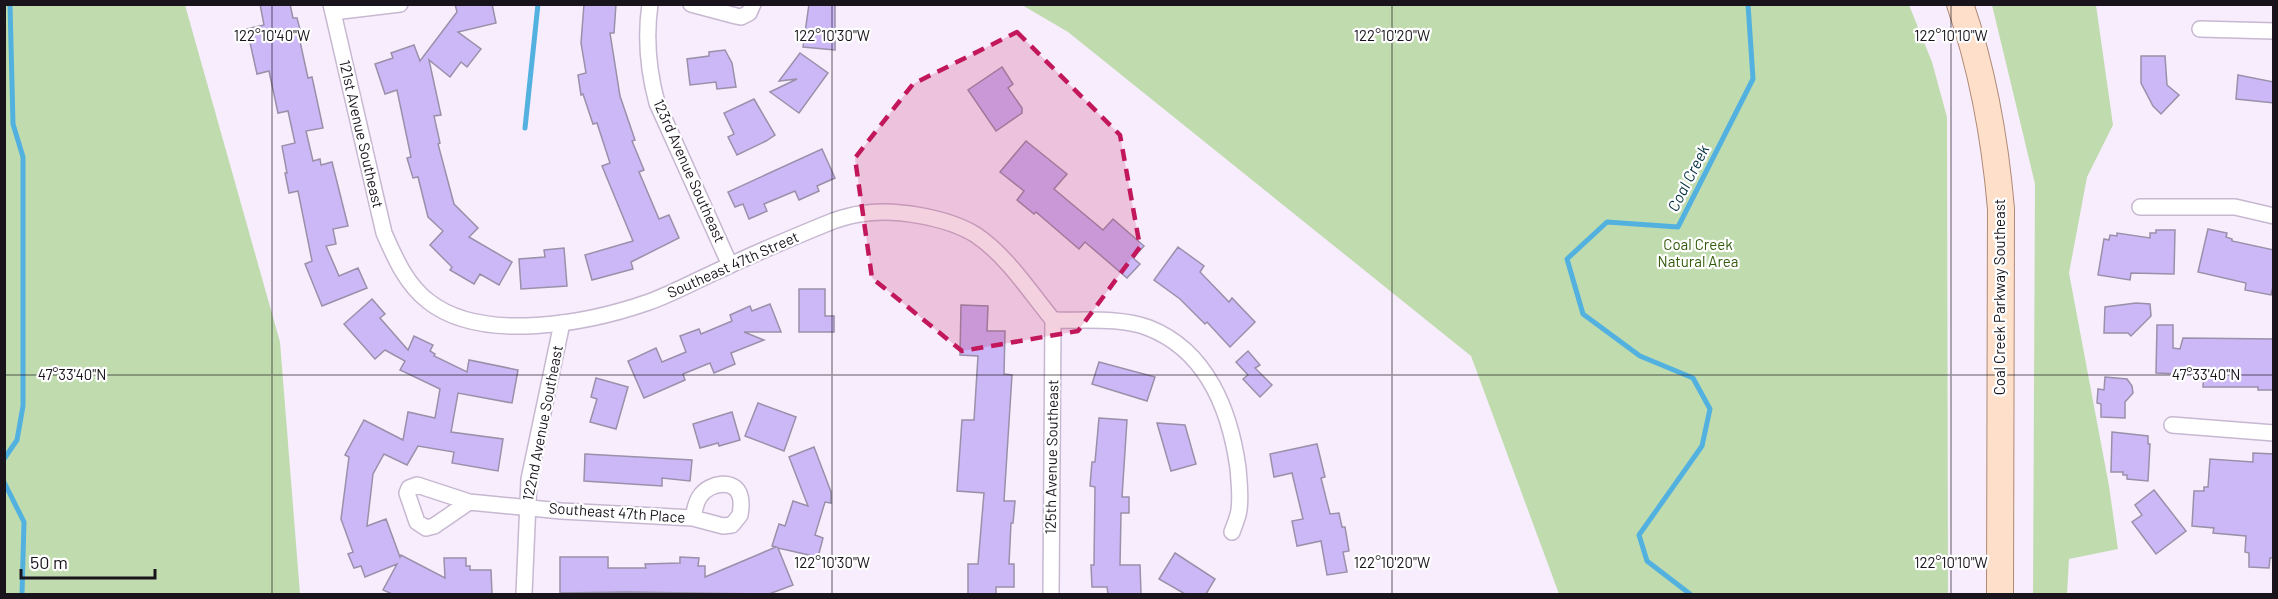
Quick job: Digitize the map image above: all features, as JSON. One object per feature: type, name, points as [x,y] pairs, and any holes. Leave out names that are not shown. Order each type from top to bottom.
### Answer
[{"type":"main road","name":"Coal Creek Parkway Southeast","points":[[1960,4],[1984,85],[1996,152],[2000,198],[2000,594]]},
{"type":"street","points":[[332,8],[400,4]]},
{"type":"street","name":"123rd Avenue Southeast","points":[[650,4],[647,45],[650,77],[657,103],[730,265]]},
{"type":"street","points":[[691,4],[741,17],[749,13],[753,4]]},
{"type":"street","name":"121st Avenue Southeast","points":[[332,8],[384,233],[396,262]]},
{"type":"street","points":[[2200,29],[2274,32]]},
{"type":"street","points":[[2140,207],[2235,207],[2274,216]]},
{"type":"street","name":"Southeast 47th Street","points":[[396,262],[411,286],[444,312],[473,322],[504,326],[562,323],[650,302],[730,265],[842,218],[861,213],[892,213],[922,216],[975,235],[999,256],[1053,320]]},
{"type":"street","points":[[1053,320],[1127,322],[1147,327],[1168,337],[1186,351],[1203,370],[1218,392],[1236,456],[1240,485],[1239,509],[1233,532]]},
{"type":"street","name":"125th Avenue Southeast","points":[[1051,594],[1053,320]]},
{"type":"street","name":"122nd Avenue Southeast","points":[[524,594],[526,507],[534,449],[562,323]]},
{"type":"street","points":[[2172,425],[2274,433]]},
{"type":"street","name":"Southeast 47th Place","points":[[469,502],[561,511],[693,518]]},
{"type":"highlighted area","points":[[1017,32],[1120,135],[1140,247],[1078,331],[962,351],[872,278],[855,158],[913,84]]},
{"type":"green space","points":[[4,5],[185,5],[280,342],[300,594],[5,594]]},
{"type":"green space","name":"Coal Creek Natural Area","points":[[1022,5],[1909,5],[1932,62],[1947,117],[1948,594],[1559,594],[1471,356],[1068,32]]},
{"type":"green space","points":[[1992,5],[2096,5],[2113,125],[2087,177],[2069,273],[2109,486],[2118,549],[2069,559],[2067,594],[2033,594],[2035,184]]},
{"type":"building","points":[[260,4],[290,4],[293,18],[297,18],[308,78],[312,77],[323,128],[306,131],[313,161],[320,159],[321,165],[332,162],[348,226],[333,229],[336,244],[326,246],[339,276],[358,268],[367,288],[322,306],[305,264],[312,261],[298,191],[289,193],[285,173],[287,173],[282,146],[295,143],[288,111],[278,113],[269,71],[257,74],[247,29],[264,25]]},
{"type":"building","points":[[455,4],[492,4],[496,23],[458,32],[481,49],[467,67],[461,62],[450,77],[429,60],[441,115],[434,116],[440,143],[438,144],[454,204],[478,228],[469,237],[512,262],[499,285],[480,274],[474,284],[450,270],[452,267],[430,245],[443,231],[428,217],[418,177],[413,178],[407,158],[411,157],[397,90],[385,94],[375,64],[393,58],[391,53],[414,45],[420,61],[457,12]]},
{"type":"building","points":[[584,4],[616,4],[614,33],[610,33],[620,96],[635,140],[632,141],[644,170],[639,172],[659,219],[669,215],[679,238],[631,262],[633,269],[592,280],[585,255],[633,241],[602,166],[610,163],[597,123],[593,124],[583,94],[581,95],[578,75],[586,73],[581,43]]},
{"type":"building","points":[[809,4],[835,4],[835,50],[803,47]]},
{"type":"building","points":[[725,50],[732,63],[736,87],[717,89],[716,82],[690,85],[687,59],[709,56],[709,52]]},
{"type":"building","points":[[800,53],[828,73],[799,113],[770,92],[797,79],[779,81]]},
{"type":"building","points":[[2141,56],[2165,56],[2167,85],[2179,95],[2161,114],[2153,106],[2141,83]]},
{"type":"building","points":[[1002,67],[1013,84],[1008,88],[1022,108],[1022,113],[996,131],[968,90]]},
{"type":"building","points":[[2238,75],[2274,82],[2274,103],[2236,99]]},
{"type":"building","points":[[754,99],[775,135],[737,155],[728,137],[734,134],[724,113]]},
{"type":"building","points":[[1026,141],[1067,174],[1054,189],[1103,230],[1113,219],[1144,246],[1133,258],[1140,264],[1127,278],[1085,242],[1079,249],[1036,212],[1034,214],[1017,200],[1024,191],[1000,172]]},
{"type":"building","points":[[822,149],[835,178],[817,186],[819,191],[799,200],[795,191],[764,204],[767,211],[749,219],[743,204],[735,207],[728,192]]},
{"type":"building","points":[[2208,229],[2227,233],[2226,237],[2232,241],[2274,250],[2274,283],[2271,295],[2245,290],[2246,283],[2198,272]]},
{"type":"building","points":[[2156,230],[2175,230],[2174,274],[2131,273],[2130,280],[2098,275],[2104,239],[2109,240],[2110,235],[2117,236],[2117,233],[2150,238],[2150,233],[2156,233]]},
{"type":"building","points":[[1178,247],[1204,266],[1200,272],[1229,302],[1232,298],[1255,322],[1230,347],[1207,322],[1205,324],[1180,299],[1154,280]]},
{"type":"building","points":[[564,248],[567,286],[521,289],[519,259],[545,257],[544,250]]},
{"type":"building","points":[[799,289],[825,289],[825,316],[834,316],[834,332],[799,332]]},
{"type":"building","points":[[372,299],[385,314],[380,318],[408,350],[414,336],[433,345],[430,351],[435,354],[434,356],[467,372],[469,360],[518,370],[512,403],[458,393],[451,432],[503,439],[498,471],[452,463],[454,452],[418,446],[407,465],[384,454],[373,474],[367,526],[386,519],[400,557],[401,555],[445,578],[444,558],[466,558],[466,566],[470,566],[470,570],[491,570],[492,594],[392,594],[383,590],[397,564],[365,577],[361,566],[354,568],[348,554],[353,552],[341,519],[349,457],[345,455],[364,420],[403,440],[408,412],[435,418],[440,389],[400,370],[405,361],[385,350],[375,359],[344,324]]},
{"type":"building","points":[[2136,303],[2150,304],[2151,316],[2131,336],[2128,333],[2104,333],[2105,307]]},
{"type":"building","points":[[770,304],[781,332],[744,332],[764,340],[731,353],[735,364],[714,373],[710,363],[683,374],[685,380],[644,398],[628,361],[656,348],[662,362],[686,352],[680,336],[699,329],[701,334],[732,321],[730,315],[750,306],[752,311]]},
{"type":"building","points":[[961,305],[988,306],[987,331],[1005,331],[1004,374],[1012,375],[1004,501],[1015,501],[1013,523],[1011,523],[1009,564],[1014,564],[1014,587],[996,587],[996,594],[968,594],[968,564],[978,564],[984,493],[957,491],[962,420],[974,420],[978,356],[960,355]]},
{"type":"building","points":[[2157,325],[2173,325],[2173,348],[2180,349],[2183,338],[2274,339],[2274,390],[2258,390],[2258,387],[2203,387],[2204,375],[2156,373]]},
{"type":"building","points":[[1248,351],[1260,365],[1255,368],[1272,385],[1260,397],[1243,379],[1248,375],[1236,362]]},
{"type":"building","points":[[1099,362],[1155,377],[1147,401],[1092,384]]},
{"type":"building","points":[[2105,377],[2127,379],[2132,386],[2133,393],[2125,402],[2125,418],[2101,417],[2101,404],[2097,403],[2098,389],[2104,390]]},
{"type":"building","points":[[596,378],[628,387],[616,429],[590,422],[597,399],[591,397]]},
{"type":"building","points":[[758,403],[796,417],[784,451],[745,436]]},
{"type":"building","points":[[732,412],[740,440],[700,448],[693,424]]},
{"type":"building","points":[[1099,418],[1127,420],[1122,497],[1129,497],[1129,513],[1121,513],[1120,565],[1140,565],[1141,594],[1108,594],[1107,587],[1092,587],[1095,487],[1090,486],[1092,462],[1095,462]]},
{"type":"building","points":[[1157,423],[1185,425],[1196,464],[1171,471]]},
{"type":"building","points":[[2112,432],[2148,436],[2148,444],[2150,444],[2148,481],[2127,479],[2127,475],[2123,475],[2123,472],[2111,472]]},
{"type":"building","points":[[1317,444],[1325,477],[1321,478],[1330,514],[1339,513],[1342,527],[1345,527],[1349,551],[1343,552],[1347,572],[1327,575],[1321,541],[1297,546],[1292,521],[1303,519],[1292,473],[1274,477],[1270,454]]},
{"type":"building","points":[[814,447],[831,492],[831,503],[825,502],[815,535],[823,538],[818,557],[778,548],[793,585],[769,594],[560,593],[560,557],[608,557],[608,568],[646,568],[645,564],[680,563],[680,557],[699,558],[698,566],[705,566],[705,577],[776,547],[772,546],[779,524],[785,526],[793,501],[808,506],[789,457]]},
{"type":"building","points":[[2253,453],[2274,454],[2274,558],[2270,558],[2269,568],[2249,567],[2249,553],[2245,552],[2246,536],[2213,533],[2214,528],[2192,526],[2194,491],[2204,491],[2204,487],[2208,487],[2210,459],[2253,462]]},
{"type":"building","points":[[585,454],[692,460],[690,481],[662,478],[662,486],[584,481]]},
{"type":"building","points":[[2154,490],[2186,531],[2156,554],[2132,522],[2142,515],[2135,505]]},
{"type":"building","points":[[1175,553],[1215,579],[1206,594],[1185,594],[1159,579]]},
{"type":"waterway","points":[[4,459],[17,440],[23,406],[23,157],[13,124],[10,4]]},
{"type":"waterway","points":[[525,128],[538,4]]},
{"type":"waterway","name":"Coal Creek","points":[[1690,594],[1647,561],[1639,535],[1702,446],[1710,409],[1693,378],[1640,356],[1583,314],[1567,259],[1607,222],[1678,227],[1753,79],[1748,4]]},
{"type":"waterway","points":[[4,482],[24,522],[22,594]]}]
